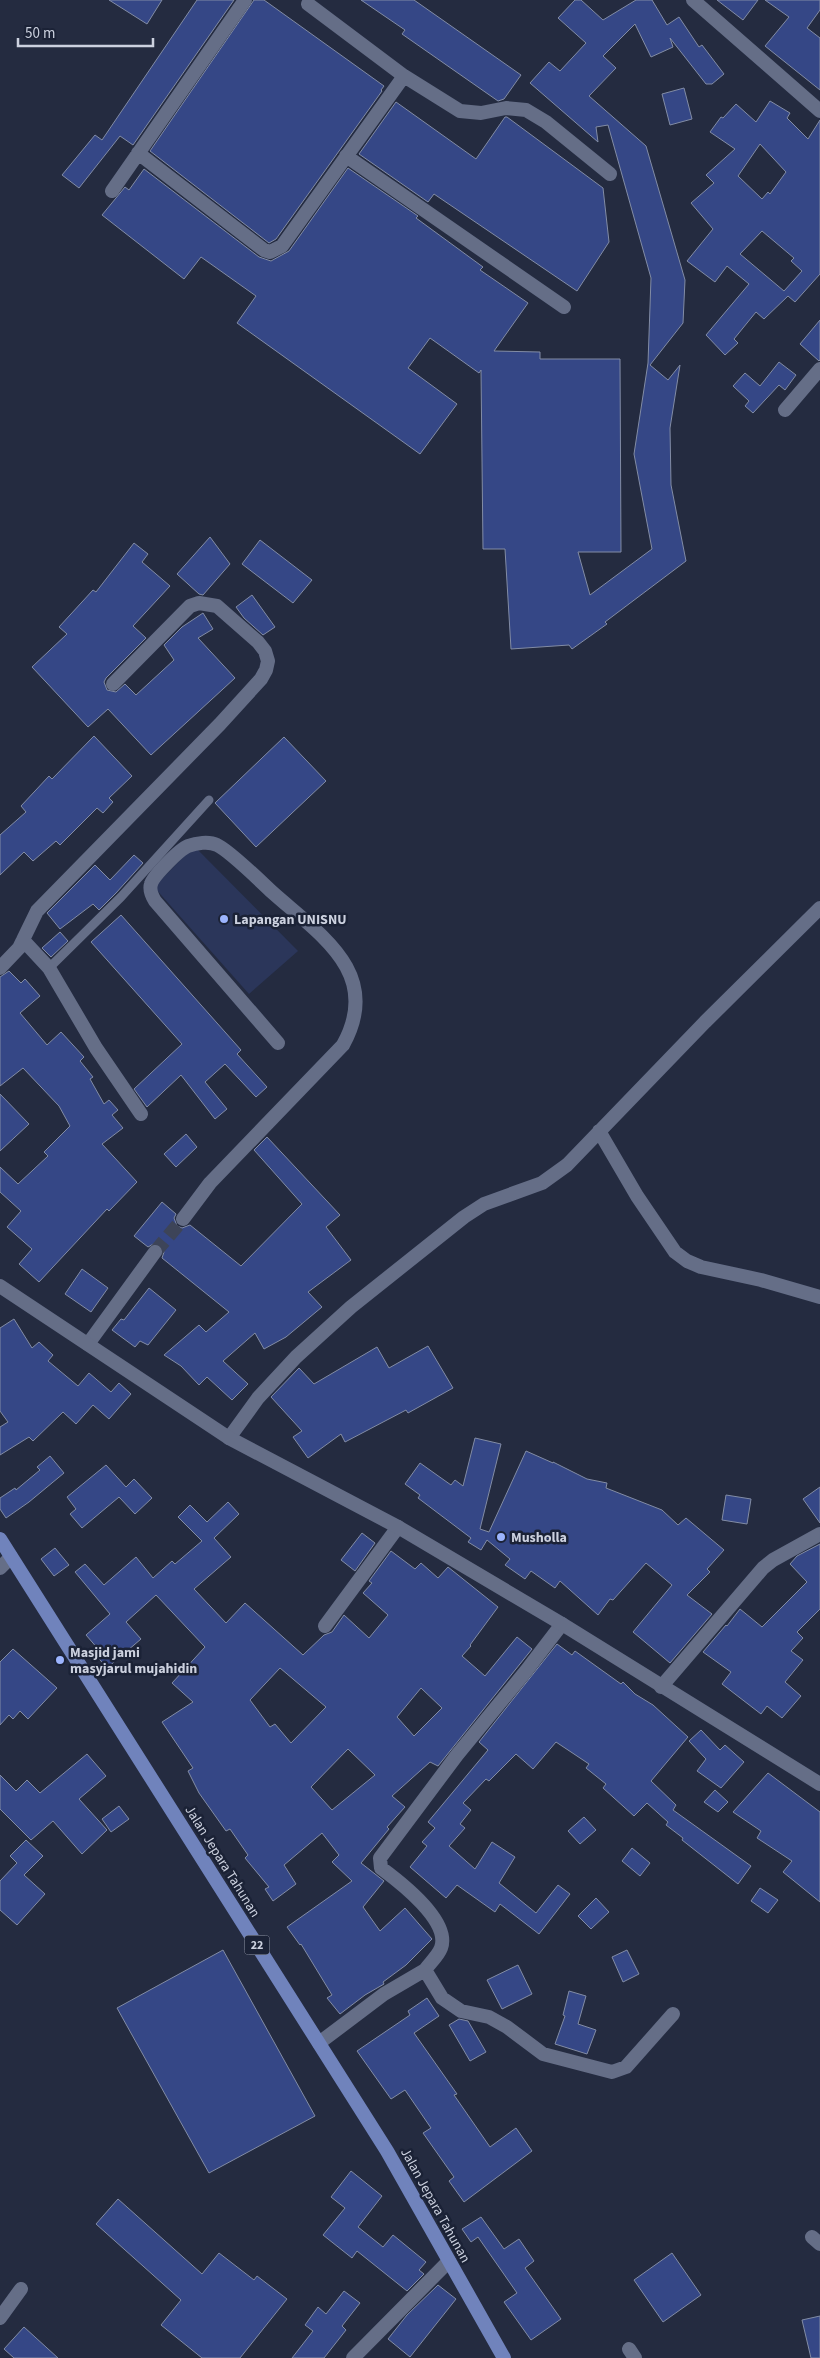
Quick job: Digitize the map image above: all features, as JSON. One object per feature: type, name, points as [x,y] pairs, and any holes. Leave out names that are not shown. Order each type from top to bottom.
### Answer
[{"type":"highway","name":"Jalan Jepara Tahunan","points":[[0,1539],[387,2151],[504,2358]]},
{"type":"street","points":[[112,191],[245,0]]},
{"type":"street","points":[[693,0],[820,111]]},
{"type":"street","points":[[307,2],[404,76],[460,111],[481,112],[506,108],[526,110],[546,122],[610,174]]},
{"type":"street","points":[[138,152],[270,252],[282,246],[404,76]]},
{"type":"street","points":[[346,156],[564,307]]},
{"type":"street","points":[[785,410],[820,369]]},
{"type":"street","points":[[0,968],[19,948],[36,911],[220,724],[261,679],[268,661],[265,651],[258,642],[217,606],[199,603],[190,606],[113,684]]},
{"type":"street","points":[[183,1220],[210,1183],[343,1045],[353,1028],[356,992],[348,968],[331,945],[240,864],[217,845],[202,843],[186,847],[155,876],[150,885],[155,902],[278,1043]]},
{"type":"street","points":[[229,1438],[270,1384],[296,1357],[351,1307],[464,1217],[484,1204],[542,1183],[567,1164],[705,1022],[820,908]]},
{"type":"street","points":[[24,940],[49,968],[96,1048],[141,1114]]},
{"type":"street","points":[[599,1131],[637,1196],[675,1252],[686,1261],[701,1267],[761,1280],[820,1297]]},
{"type":"street","points":[[88,1344],[155,1252]]},
{"type":"street","points":[[0,1286],[229,1438],[398,1527],[562,1624],[820,1784]]},
{"type":"street","points":[[325,1626],[398,1527]]},
{"type":"street","points":[[662,1687],[763,1568],[773,1560],[820,1534]]},
{"type":"street","points":[[0,1568],[12,1557]]},
{"type":"street","points":[[319,2043],[384,1994],[425,1970],[441,1948],[441,1932],[434,1917],[381,1868],[380,1858],[562,1624]]},
{"type":"street","points":[[425,1970],[442,1998],[461,2011],[489,2017],[507,2027],[543,2054],[612,2072],[626,2067],[673,2014]]},
{"type":"street","points":[[354,2358],[449,2261]]},
{"type":"street","points":[[0,2318],[21,2289]]},
{"type":"lane","points":[[49,968],[121,897],[209,800]]},
{"type":"shaded area","name":"Lapangan UNISNU","points":[[194,846],[298,951],[249,994],[154,887]]},
{"type":"building","points":[[109,0],[162,0],[147,24]]},
{"type":"building","points":[[197,0],[234,0],[133,145],[120,136],[79,188],[62,175],[95,135],[102,140]]},
{"type":"building","points":[[254,0],[264,0],[384,86],[276,239],[269,243],[150,151]]},
{"type":"building","points":[[361,0],[414,0],[521,75],[504,99],[498,101],[402,34],[405,30]]},
{"type":"building","points":[[575,0],[581,0],[603,20],[636,0],[652,0],[667,25],[679,17],[699,47],[702,45],[724,74],[712,84],[706,84],[670,38],[673,47],[651,57],[635,24],[603,56],[616,68],[589,96],[646,146],[685,280],[683,323],[650,365],[668,380],[680,365],[670,428],[671,485],[686,561],[605,622],[607,624],[572,649],[569,645],[511,649],[505,549],[483,549],[481,370],[479,373],[430,338],[408,368],[457,404],[420,454],[237,323],[256,296],[201,257],[184,279],[102,215],[125,187],[129,190],[144,169],[259,257],[271,261],[289,251],[348,168],[418,216],[416,218],[483,267],[480,270],[528,303],[494,351],[540,352],[540,359],[620,359],[621,552],[578,552],[590,595],[652,549],[634,454],[648,363],[651,278],[608,125],[596,127],[598,142],[530,83],[549,62],[560,71],[586,43],[558,18]]},
{"type":"building","points":[[717,0],[758,0],[743,20]]},
{"type":"building","points":[[765,0],[820,0],[820,10],[807,28],[820,38],[820,90],[765,46],[789,17]]},
{"type":"building","points":[[684,88],[692,119],[670,125],[662,94]]},
{"type":"building","points":[[770,101],[790,113],[787,118],[808,139],[820,120],[820,274],[795,302],[788,296],[764,319],[756,312],[734,339],[738,343],[725,355],[706,335],[749,284],[727,266],[715,282],[687,261],[713,229],[691,203],[714,183],[706,175],[735,149],[710,132],[721,117],[723,118],[736,104],[756,122]],"holes":[[[760,144],[786,172],[770,194],[768,192],[762,199],[738,176]],[[762,231],[794,258],[791,261],[802,271],[784,291],[740,254]]]},
{"type":"building","points":[[396,102],[476,159],[505,117],[507,117],[603,188],[609,242],[577,291],[434,194],[428,202],[359,154]]},
{"type":"building","points":[[820,320],[820,360],[819,361],[800,344]]},
{"type":"building","points":[[779,362],[796,375],[785,390],[779,385],[753,413],[745,406],[749,401],[733,386],[745,373],[760,386]]},
{"type":"building","points":[[210,537],[230,564],[203,595],[199,594],[177,574]]},
{"type":"building","points":[[260,540],[312,580],[293,603],[242,564]]},
{"type":"building","points":[[134,543],[148,554],[142,562],[170,586],[133,626],[146,638],[106,678],[104,682],[107,690],[116,692],[125,684],[136,695],[174,660],[164,645],[182,627],[203,613],[213,629],[198,638],[235,678],[151,755],[108,709],[88,727],[32,667],[67,634],[59,627],[93,590],[96,592]]},
{"type":"building","points":[[252,595],[275,627],[263,635],[244,618],[236,607]]},
{"type":"building","points":[[94,736],[132,776],[109,798],[113,802],[103,813],[97,808],[60,845],[56,841],[33,861],[24,852],[0,875],[0,835],[26,812],[21,806],[49,776],[52,779]]},
{"type":"building","points":[[284,737],[326,781],[256,847],[215,803]]},
{"type":"building","points":[[134,855],[143,863],[99,910],[93,904],[60,929],[47,913],[95,865],[110,880]]},
{"type":"building","points":[[121,915],[241,1050],[237,1054],[267,1087],[256,1097],[225,1064],[205,1082],[227,1109],[215,1119],[181,1075],[147,1107],[134,1089],[182,1044],[91,942]]},
{"type":"building","points":[[60,932],[68,941],[51,957],[42,948]]},
{"type":"building","points":[[9,971],[21,983],[25,979],[40,996],[20,1013],[47,1045],[61,1032],[84,1057],[80,1061],[93,1077],[90,1079],[104,1104],[109,1100],[118,1110],[112,1115],[123,1128],[102,1144],[137,1182],[109,1211],[107,1209],[39,1282],[19,1264],[32,1249],[7,1227],[21,1211],[0,1192],[0,1167],[18,1184],[48,1156],[44,1152],[70,1126],[59,1106],[23,1068],[0,1086],[0,977]]},
{"type":"building","points":[[0,1094],[29,1124],[0,1151]]},
{"type":"building","points":[[186,1134],[197,1147],[176,1167],[164,1154]]},
{"type":"building","points":[[267,1137],[340,1215],[326,1227],[351,1260],[308,1292],[322,1307],[286,1337],[264,1349],[255,1333],[223,1361],[248,1384],[232,1400],[207,1377],[199,1385],[181,1366],[164,1355],[199,1325],[206,1332],[229,1312],[162,1258],[164,1252],[160,1245],[155,1243],[148,1247],[134,1236],[162,1202],[176,1214],[174,1218],[177,1226],[182,1228],[190,1225],[241,1266],[302,1204],[254,1150]]},
{"type":"building","points":[[82,1269],[108,1288],[91,1312],[65,1294]]},
{"type":"building","points":[[149,1288],[176,1310],[148,1345],[140,1341],[135,1347],[112,1330],[121,1319],[124,1320]]},
{"type":"building","points":[[14,1319],[32,1348],[39,1342],[53,1355],[48,1361],[78,1386],[89,1373],[111,1392],[119,1383],[131,1394],[109,1419],[93,1405],[76,1424],[63,1412],[33,1441],[29,1437],[0,1455],[0,1427],[8,1422],[0,1411],[0,1328]]},
{"type":"building","points":[[428,1346],[453,1388],[408,1413],[406,1410],[345,1442],[341,1434],[308,1458],[293,1437],[302,1431],[271,1397],[299,1368],[314,1384],[377,1347],[389,1368]]},
{"type":"building","points":[[475,1438],[501,1444],[480,1529],[489,1532],[526,1451],[587,1479],[607,1483],[606,1488],[662,1510],[678,1525],[686,1518],[724,1550],[707,1569],[710,1572],[687,1595],[712,1614],[670,1663],[633,1632],[672,1585],[646,1563],[613,1600],[610,1599],[598,1615],[560,1581],[555,1588],[531,1571],[525,1579],[505,1565],[510,1559],[487,1540],[481,1550],[468,1542],[471,1538],[418,1498],[420,1495],[405,1484],[420,1463],[451,1485],[455,1480],[463,1486]]},
{"type":"building","points":[[50,1456],[64,1473],[6,1518],[0,1509],[0,1498],[15,1488],[16,1490],[40,1470],[37,1467]]},
{"type":"building","points":[[106,1465],[126,1487],[134,1479],[152,1498],[135,1514],[119,1497],[82,1528],[70,1514],[76,1509],[67,1497]]},
{"type":"building","points":[[820,1487],[820,1523],[803,1499]]},
{"type":"building","points":[[726,1495],[751,1499],[747,1524],[722,1520]]},
{"type":"building","points":[[228,1502],[239,1514],[214,1538],[231,1557],[194,1589],[226,1623],[245,1603],[303,1655],[324,1635],[332,1632],[344,1615],[369,1638],[388,1615],[363,1593],[372,1583],[369,1581],[391,1551],[415,1569],[421,1563],[438,1578],[448,1567],[498,1607],[462,1656],[485,1676],[517,1637],[532,1649],[438,1766],[430,1762],[392,1796],[405,1807],[387,1827],[389,1829],[361,1863],[384,1881],[363,1907],[380,1931],[405,1908],[432,1939],[406,1965],[383,1982],[384,1984],[365,1995],[340,2014],[327,1998],[332,1995],[301,1944],[287,1927],[352,1881],[332,1862],[339,1855],[322,1833],[284,1865],[296,1884],[273,1901],[265,1889],[269,1887],[245,1858],[248,1855],[230,1829],[226,1831],[199,1793],[188,1771],[193,1768],[162,1722],[193,1702],[172,1683],[205,1647],[156,1595],[126,1622],[141,1639],[107,1668],[95,1654],[99,1650],[86,1635],[110,1614],[75,1572],[85,1564],[104,1585],[136,1557],[153,1578],[172,1561],[175,1564],[202,1541],[178,1517],[190,1505],[207,1522]],"holes":[[[280,1668],[326,1707],[291,1743],[275,1724],[270,1727],[250,1700]],[[421,1688],[442,1708],[414,1736],[397,1717]],[[348,1749],[375,1775],[332,1810],[311,1787]]]},
{"type":"building","points":[[362,1533],[375,1543],[355,1571],[341,1560]]},
{"type":"building","points":[[820,1544],[820,1609],[797,1632],[803,1638],[791,1651],[803,1660],[785,1682],[801,1696],[782,1718],[767,1706],[761,1714],[722,1684],[731,1672],[703,1652],[740,1609],[762,1627],[807,1582],[790,1564],[797,1556]]},
{"type":"building","points":[[55,1548],[69,1565],[54,1576],[41,1559]]},
{"type":"building","points":[[557,1644],[572,1655],[575,1651],[621,1684],[623,1682],[635,1694],[653,1705],[688,1737],[651,1781],[676,1805],[673,1810],[751,1866],[738,1884],[682,1840],[683,1838],[666,1825],[668,1822],[647,1803],[634,1816],[603,1788],[606,1784],[586,1768],[589,1764],[556,1742],[533,1769],[516,1754],[489,1781],[486,1779],[463,1803],[471,1810],[460,1824],[465,1828],[449,1846],[475,1869],[492,1842],[515,1857],[499,1883],[536,1913],[558,1885],[570,1894],[539,1934],[500,1904],[495,1912],[457,1885],[446,1898],[410,1867],[427,1846],[422,1842],[435,1828],[428,1822],[488,1750],[479,1742]]},
{"type":"building","points":[[13,1649],[57,1688],[28,1719],[20,1711],[13,1719],[9,1715],[0,1725],[0,1662]]},
{"type":"building","points":[[701,1730],[720,1750],[725,1745],[744,1762],[721,1788],[697,1771],[706,1759],[689,1741]]},
{"type":"building","points":[[87,1754],[106,1776],[79,1799],[107,1830],[82,1854],[53,1821],[31,1840],[0,1809],[0,1775],[16,1791],[27,1780],[40,1793]]},
{"type":"building","points":[[768,1773],[820,1812],[820,1902],[783,1872],[792,1861],[757,1838],[761,1831],[733,1812]]},
{"type":"building","points":[[715,1790],[728,1802],[718,1812],[704,1802]]},
{"type":"building","points":[[119,1806],[129,1819],[111,1832],[102,1819]]},
{"type":"building","points":[[584,1817],[596,1830],[580,1844],[568,1831]]},
{"type":"building","points":[[26,1840],[43,1856],[24,1875],[45,1894],[17,1925],[0,1910],[0,1881],[17,1863],[10,1856]]},
{"type":"building","points":[[632,1848],[650,1863],[640,1876],[622,1861]]},
{"type":"building","points":[[760,1888],[778,1900],[768,1913],[751,1901]]},
{"type":"building","points":[[596,1898],[609,1912],[591,1929],[578,1916]]},
{"type":"building","points":[[223,1950],[315,2116],[209,2173],[117,2008]]},
{"type":"building","points":[[627,1950],[639,1974],[623,1982],[612,1957]]},
{"type":"building","points":[[518,1965],[532,1994],[502,2009],[487,1980]]},
{"type":"building","points":[[569,1991],[586,1996],[578,2024],[596,2030],[587,2054],[555,2044],[565,2016],[563,2015]]},
{"type":"building","points":[[427,1998],[439,2016],[414,2033],[457,2094],[454,2095],[490,2147],[516,2128],[532,2151],[464,2202],[449,2181],[454,2177],[423,2133],[431,2128],[405,2090],[391,2099],[357,2051],[410,2015],[408,2011]]},
{"type":"building","points":[[459,2019],[468,2021],[486,2052],[470,2061],[449,2025]]},
{"type":"building","points":[[351,2171],[382,2196],[358,2227],[383,2247],[393,2235],[426,2262],[419,2270],[424,2274],[407,2291],[357,2251],[352,2258],[323,2235],[345,2208],[331,2197]]},
{"type":"building","points":[[118,2199],[202,2274],[219,2253],[254,2280],[257,2276],[287,2299],[240,2358],[202,2358],[161,2325],[181,2300],[96,2224]]},
{"type":"building","points":[[481,2217],[504,2249],[519,2239],[534,2261],[525,2268],[561,2319],[531,2340],[504,2302],[517,2293],[478,2237],[471,2242],[462,2229]]},
{"type":"building","points":[[672,2253],[701,2295],[663,2322],[634,2280]]},
{"type":"building","points":[[438,2285],[456,2299],[410,2357],[388,2339],[407,2315]]},
{"type":"building","points":[[344,2291],[360,2303],[342,2326],[346,2330],[324,2358],[292,2358],[313,2331],[305,2325],[318,2307],[326,2314]]},
{"type":"building","points":[[820,2316],[820,2358],[811,2358],[802,2320]]},
{"type":"building","points":[[24,2327],[58,2358],[14,2358],[4,2349]]},
{"type":"tunnel","points":[[155,1252],[183,1219]]},
{"type":"place","name":"Lapangan UNISNU","points":[[224,919]]},
{"type":"place","name":"Musholla","points":[[501,1537]]},
{"type":"place","name":"Masjid jami masyjarul mujahidin","points":[[60,1660]]}]
